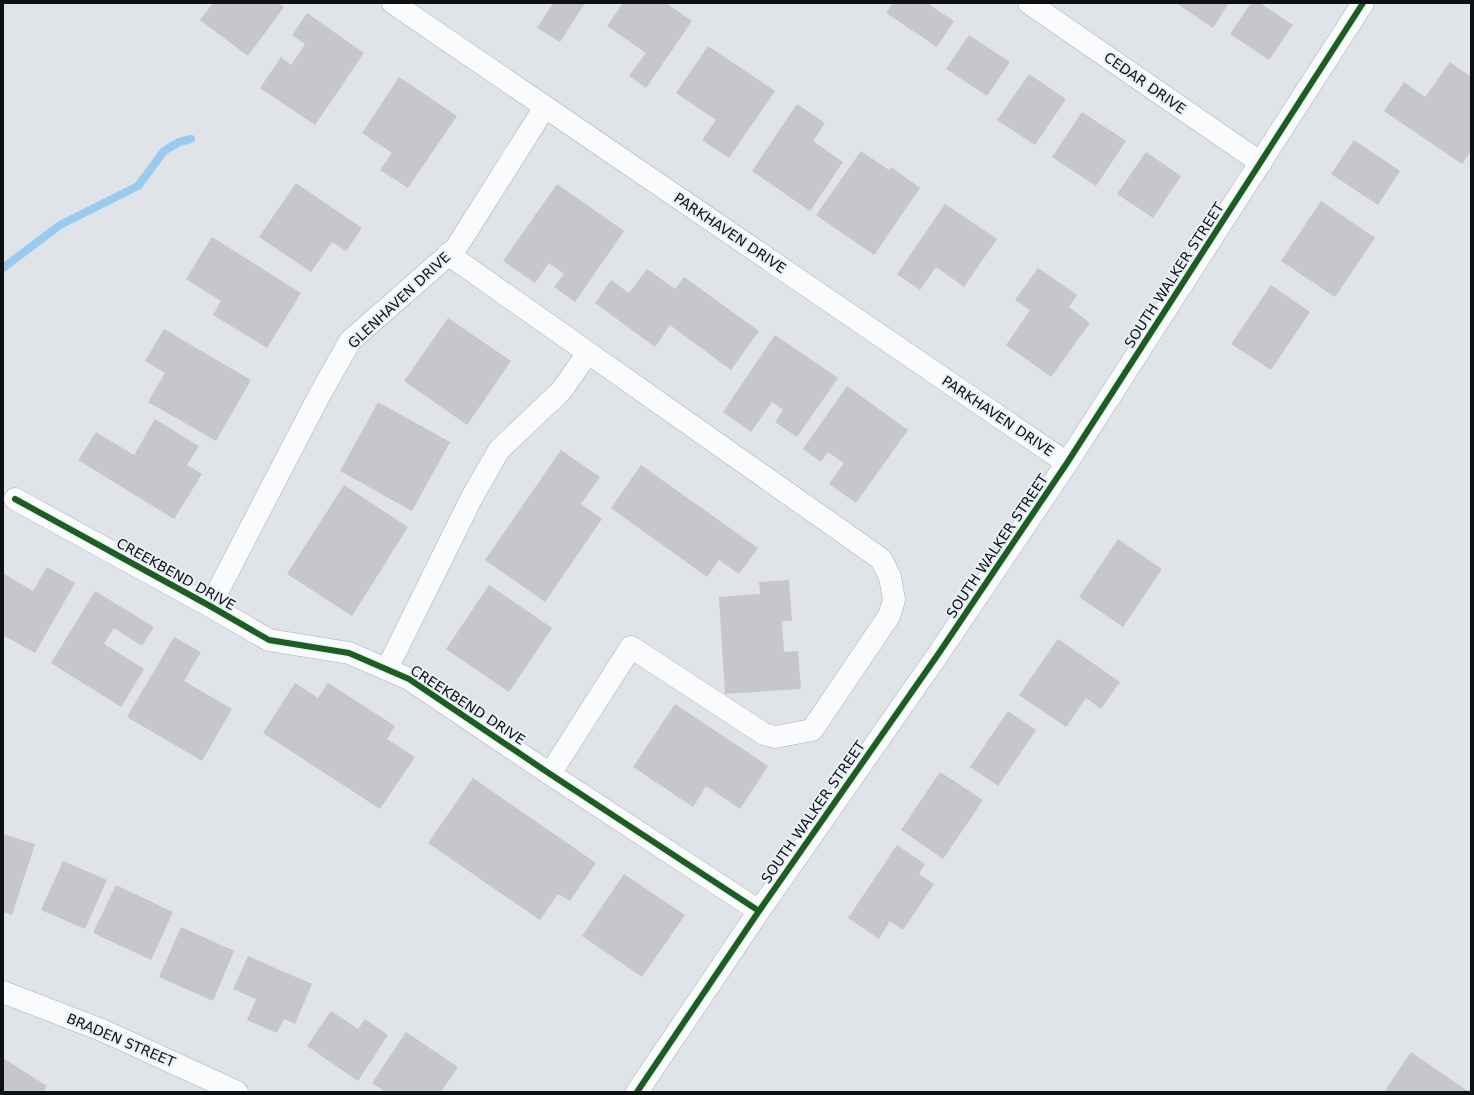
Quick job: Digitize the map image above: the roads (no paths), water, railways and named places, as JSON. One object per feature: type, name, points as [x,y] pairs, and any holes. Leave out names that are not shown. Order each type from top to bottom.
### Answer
[{"type":"street","name":"PARKHAVEN DRIVE","points":[[393,3],[1067,463]]},
{"type":"street","name":"CEDAR DRIVE","points":[[1029,3],[1261,163]]},
{"type":"street","name":"SOUTH WALKER STREET","points":[[637,1092],[759,912],[939,653],[1067,463],[1363,3]]},
{"type":"street","name":"GLENHAVEN DRIVE","points":[[210,606],[319,396],[350,341],[456,248],[545,107]]},
{"type":"street","points":[[448,254],[881,559],[890,577],[894,600],[889,616],[812,730],[775,738],[764,734],[631,647],[550,774]]},
{"type":"street","points":[[387,670],[472,497],[499,450],[561,391],[588,353]]},
{"type":"street","name":"CREEKBEND DRIVE","points":[[15,499],[269,640],[349,653],[410,679],[550,774],[759,912]]},
{"type":"street","name":"BRADEN STREET","points":[[3,992],[104,1031],[238,1092]]},
{"type":"waterway","points":[[3,268],[60,225],[138,186],[164,151],[179,142],[191,139]]}]
